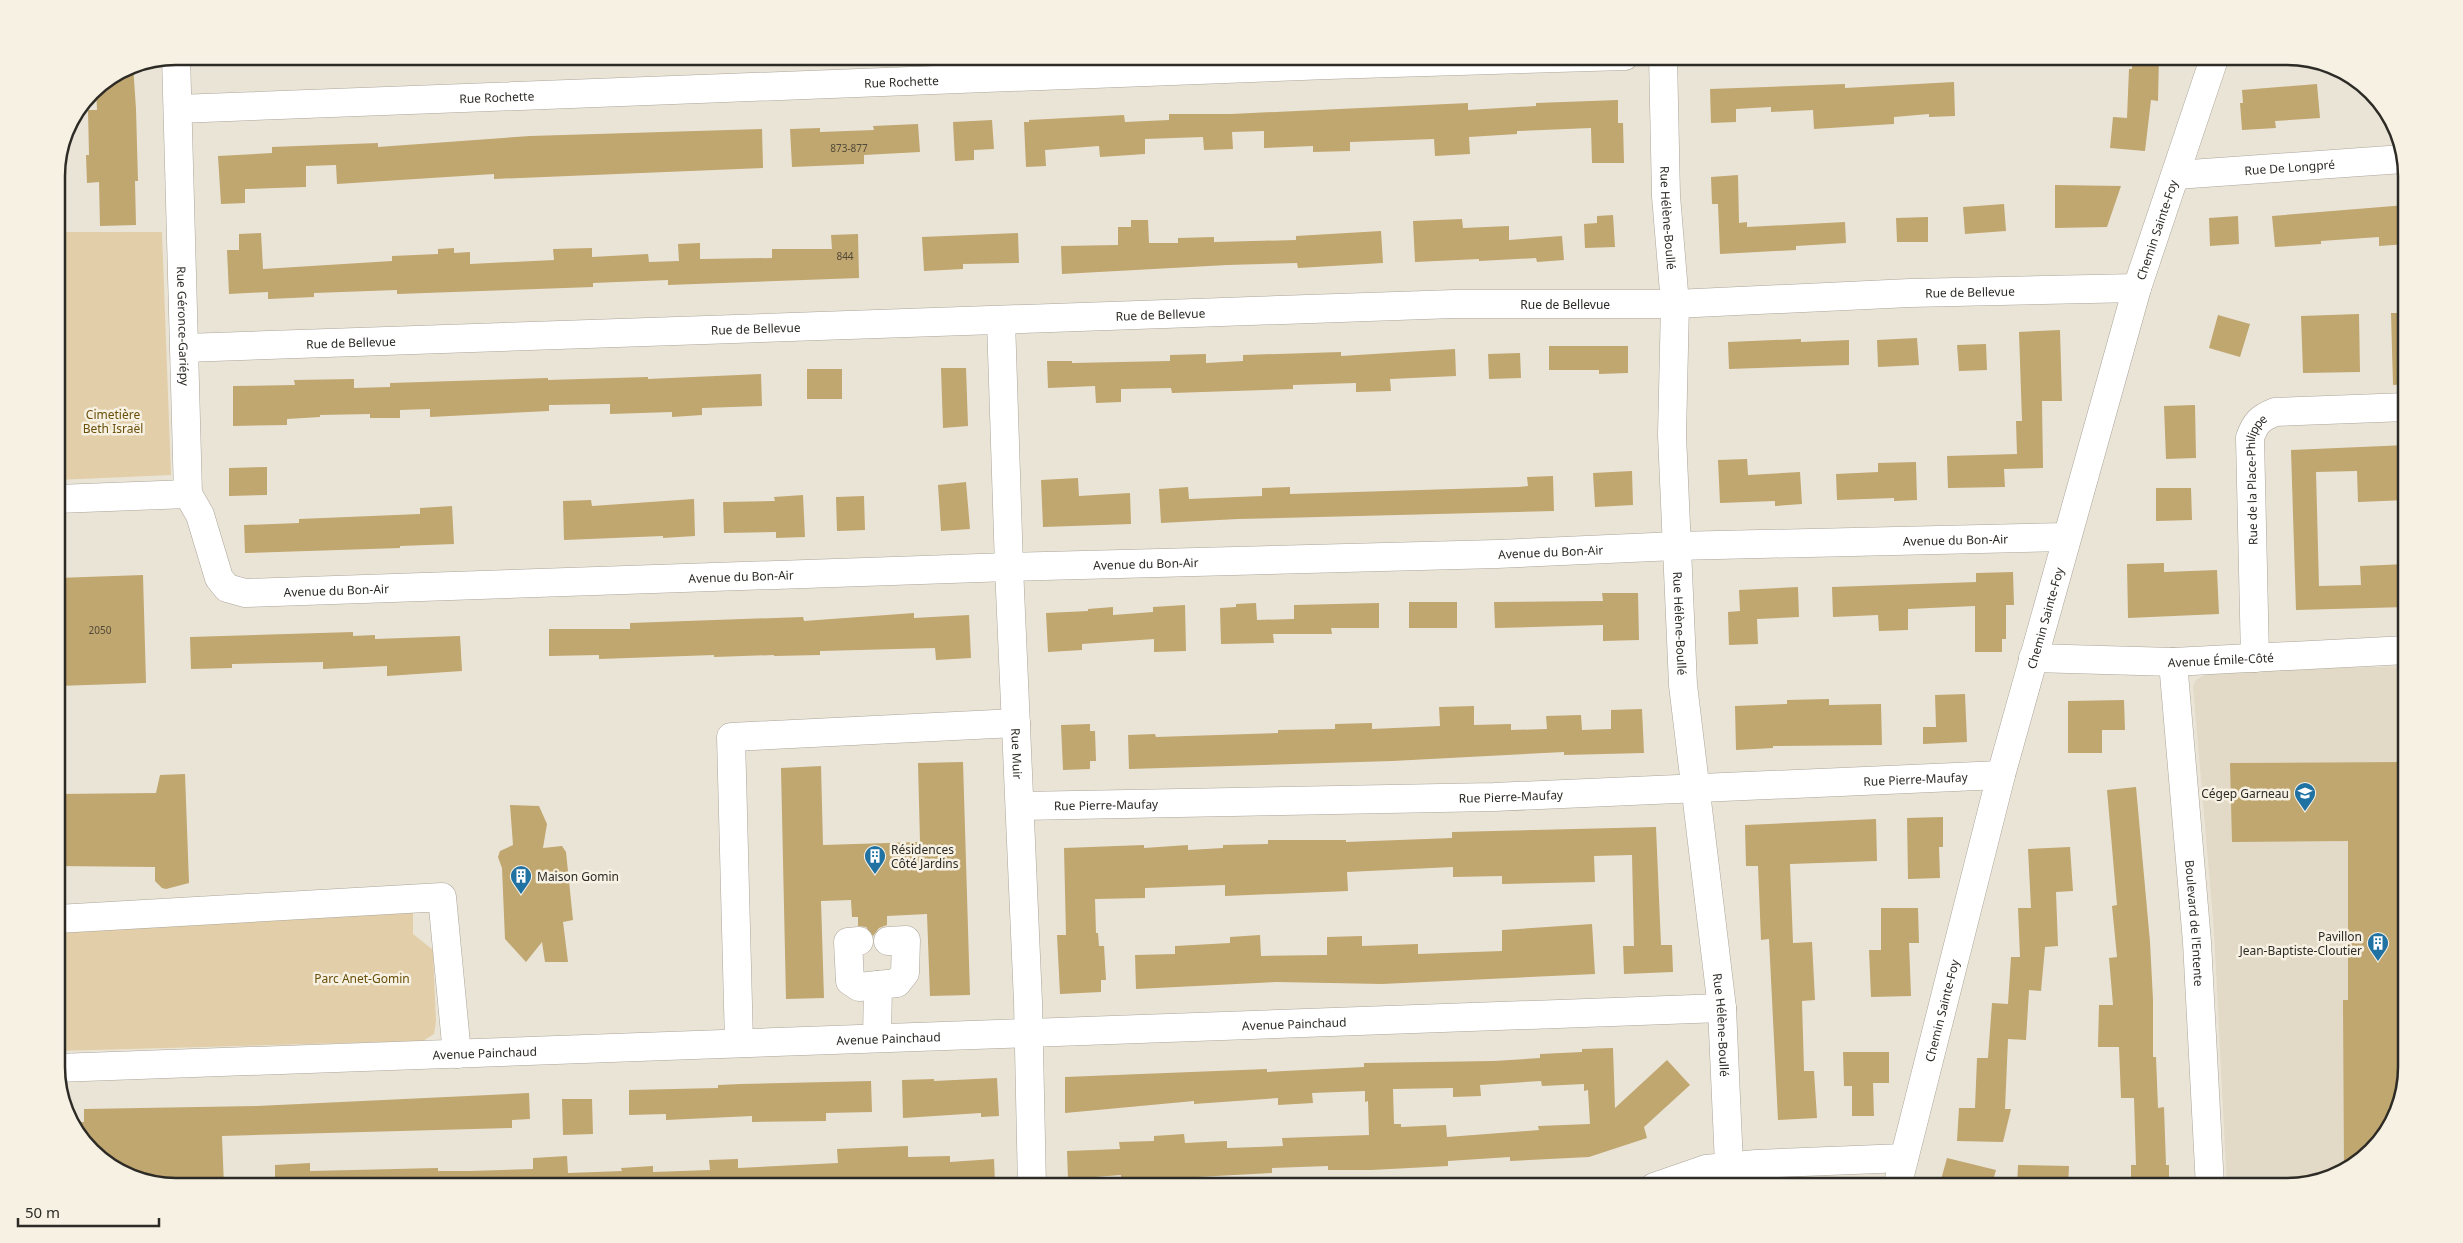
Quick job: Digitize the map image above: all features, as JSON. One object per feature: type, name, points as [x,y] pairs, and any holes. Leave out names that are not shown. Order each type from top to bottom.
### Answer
[{"type":"street","name":"Rue Géronce-Gariépy","points":[[176,65],[188,494],[200,515],[220,578],[227,588]]},
{"type":"street","name":"Rue Rochette","points":[[178,109],[1232,65]]},
{"type":"street","name":"Rue Hélène-Boullé","points":[[1663,65],[1666,196],[1675,304],[1672,435],[1683,685],[1722,1008],[1730,1177]]},
{"type":"street","name":"Chemin Sainte-Foy","points":[[1899,1178],[2001,775],[2137,288],[2212,65]]},
{"type":"street","name":"Rue De Longpré","points":[[2176,175],[2397,160]]},
{"type":"street","name":"Rue de Bellevue","points":[[185,348],[1454,304],[1675,304],[1910,293],[2137,288]]},
{"type":"street","name":"Rue Muir","points":[[1001,320],[1009,566],[1021,806],[1032,1178]]},
{"type":"street","name":"Rue de la Place-Philippe","points":[[2255,658],[2250,438],[2255,423],[2263,416],[2275,412],[2398,407]]},
{"type":"street","points":[[65,499],[188,494]]},
{"type":"street","name":"Avenue du Bon-Air","points":[[227,588],[245,593],[1009,566],[1497,554],[1676,546],[2067,538]]},
{"type":"street","name":"Avenue Émile-Côté","points":[[2033,658],[2173,662],[2398,650]]},
{"type":"street","name":"Boulevard de l'Entente","points":[[2173,662],[2198,952],[2210,1178]]},
{"type":"street","points":[[739,1043],[731,738],[1016,723]]},
{"type":"street","name":"Rue Pierre-Maufay","points":[[1021,806],[1494,797],[2001,775]]},
{"type":"street","points":[[65,918],[442,897],[457,1054]]},
{"type":"street","points":[[859,941],[848,942],[850,982],[859,987],[897,983],[905,974],[906,940],[888,941]]},
{"type":"street","points":[[878,985],[878,1038]]},
{"type":"street","name":"Avenue Painchaud","points":[[65,1068],[1722,1008]]},
{"type":"street","points":[[1680,1178],[1706,1169],[1730,1177],[1904,1158]]},
{"type":"shaded area","name":"Cégep Garneau","points":[[2398,666],[2397,1081],[2387,1116],[2370,1140],[2349,1159],[2336,1167],[2308,1176],[2227,1178],[2214,930],[2193,686],[2196,680],[2209,672]]},
{"type":"green space","name":"Cimetière Beth Israël","points":[[65,232],[162,232],[171,475],[65,480]]},
{"type":"green space","name":"Parc Anet-Gomin","points":[[413,911],[413,934],[433,950],[436,1022],[434,1034],[423,1041],[65,1051],[65,927]]},
{"type":"building","points":[[2132,65],[2159,65],[2158,101],[2151,100],[2145,151],[2110,148],[2113,117],[2127,118],[2129,69],[2132,69]]},
{"type":"building","points":[[134,73],[138,181],[135,181],[136,225],[100,226],[99,182],[87,183],[86,155],[89,155],[88,110],[97,110],[97,99],[109,88]]},
{"type":"building","points":[[1954,82],[1955,116],[1929,117],[1929,114],[1894,117],[1894,124],[1814,129],[1813,110],[1771,112],[1771,107],[1736,109],[1736,122],[1711,123],[1710,89],[1845,84],[1845,88]]},
{"type":"building","points":[[2317,84],[2320,118],[2275,121],[2276,128],[2242,130],[2240,103],[2243,103],[2242,90]]},
{"type":"building","points":[[1618,100],[1618,123],[1623,123],[1624,163],[1592,163],[1591,128],[1517,131],[1517,134],[1469,137],[1470,154],[1435,156],[1434,139],[1350,142],[1350,151],[1313,152],[1313,146],[1264,148],[1264,131],[1232,132],[1233,149],[1204,150],[1203,137],[1145,139],[1145,154],[1100,157],[1099,146],[1045,150],[1046,166],[1026,167],[1024,122],[1029,122],[1029,120],[1124,115],[1125,122],[1169,120],[1169,114],[1231,114],[1468,103],[1468,110],[1536,106],[1536,103]]},
{"type":"building","points":[[992,120],[994,149],[974,150],[974,160],[955,161],[953,122]]},
{"type":"building","points":[[918,124],[920,152],[864,155],[864,164],[792,167],[790,129],[820,128],[820,132],[874,130],[873,126]]},
{"type":"building","points":[[762,129],[763,168],[494,179],[494,174],[337,184],[336,165],[306,166],[306,187],[245,189],[245,203],[221,204],[218,156],[272,153],[272,147],[378,143],[378,147],[530,136]]},
{"type":"building","points":[[1738,175],[1739,223],[1747,222],[1747,227],[1845,222],[1846,243],[1796,246],[1796,250],[1720,254],[1718,204],[1712,204],[1711,177]]},
{"type":"building","points":[[2055,185],[2121,186],[2107,227],[2055,228]]},
{"type":"building","points":[[2004,204],[2006,231],[1965,234],[1963,207]]},
{"type":"building","points":[[2398,206],[2398,245],[2379,246],[2379,237],[2321,241],[2321,244],[2275,247],[2272,216]]},
{"type":"building","points":[[1613,215],[1615,247],[1585,248],[1584,224],[1597,223],[1597,216]]},
{"type":"building","points":[[2238,216],[2239,244],[2210,246],[2209,218]]},
{"type":"building","points":[[1928,217],[1928,242],[1897,242],[1896,218]]},
{"type":"building","points":[[1462,219],[1463,228],[1509,226],[1509,240],[1562,236],[1564,260],[1537,262],[1536,258],[1415,262],[1413,221]]},
{"type":"building","points":[[1131,220],[1148,220],[1149,243],[1178,243],[1178,238],[1214,237],[1214,242],[1296,240],[1296,236],[1381,231],[1383,263],[1298,268],[1297,263],[1227,265],[1062,274],[1061,246],[1118,245],[1118,227],[1131,227]]},
{"type":"building","points":[[261,233],[263,269],[392,261],[392,256],[438,254],[438,249],[454,248],[454,253],[470,252],[470,264],[554,260],[553,249],[592,248],[592,257],[648,254],[649,262],[679,261],[678,244],[700,243],[700,259],[772,258],[772,249],[832,249],[831,235],[858,234],[859,278],[668,285],[668,280],[593,283],[593,287],[397,294],[397,290],[314,293],[314,297],[268,299],[268,292],[229,294],[227,250],[239,250],[239,234]]},
{"type":"building","points":[[1018,233],[1019,263],[963,264],[963,269],[924,271],[922,237]]},
{"type":"building","points":[[2391,313],[2398,313],[2398,385],[2393,385]]},
{"type":"building","points":[[2359,314],[2360,372],[2303,373],[2301,316]]},
{"type":"building","points":[[2218,315],[2250,324],[2240,357],[2209,348]]},
{"type":"building","points":[[2060,330],[2062,401],[2042,401],[2043,468],[2004,469],[2005,487],[1948,488],[1947,456],[2017,454],[2016,421],[2022,421],[2019,332]]},
{"type":"building","points":[[1917,338],[1919,365],[1878,367],[1877,340]]},
{"type":"building","points":[[1801,339],[1801,342],[1849,340],[1849,365],[1729,369],[1728,342]]},
{"type":"building","points":[[1986,344],[1987,370],[1959,371],[1957,345]]},
{"type":"building","points":[[1549,346],[1628,346],[1628,373],[1599,374],[1599,370],[1549,370]]},
{"type":"building","points":[[1455,349],[1456,376],[1390,379],[1391,391],[1356,392],[1356,383],[1293,385],[1293,389],[1172,393],[1171,388],[1121,389],[1121,402],[1096,403],[1095,386],[1048,388],[1047,361],[1072,361],[1072,363],[1170,361],[1170,355],[1206,354],[1206,363],[1243,361],[1243,355],[1341,352],[1341,356]]},
{"type":"building","points":[[1520,353],[1521,378],[1489,379],[1488,354]]},
{"type":"building","points":[[941,368],[966,368],[968,426],[943,428]]},
{"type":"building","points":[[807,369],[842,369],[842,399],[807,399]]},
{"type":"building","points":[[761,374],[762,406],[702,408],[702,415],[672,417],[672,412],[610,414],[610,404],[549,405],[549,411],[430,417],[430,409],[400,410],[400,418],[370,418],[370,414],[320,415],[320,417],[287,419],[287,425],[233,426],[233,386],[295,385],[294,380],[354,379],[354,388],[390,387],[390,383],[548,378],[548,380],[648,377],[648,379]]},
{"type":"building","points":[[2195,405],[2196,458],[2166,459],[2164,406]]},
{"type":"building","points":[[2398,445],[2398,500],[2358,502],[2357,471],[2316,472],[2319,586],[2361,585],[2360,566],[2398,564],[2398,607],[2296,610],[2291,450]]},
{"type":"building","points":[[1747,459],[1748,475],[1800,472],[1802,504],[1775,506],[1775,501],[1720,503],[1718,460]]},
{"type":"building","points":[[1916,462],[1917,500],[1894,501],[1894,498],[1837,500],[1836,474],[1878,472],[1878,463]]},
{"type":"building","points":[[267,467],[267,495],[229,496],[229,468]]},
{"type":"building","points":[[1632,471],[1633,505],[1595,507],[1593,473]]},
{"type":"building","points":[[1553,476],[1554,511],[1238,519],[1161,523],[1159,489],[1188,487],[1189,499],[1262,496],[1262,488],[1290,487],[1290,494],[1519,487],[1528,486],[1527,477]]},
{"type":"building","points":[[1078,478],[1079,496],[1130,493],[1131,524],[1043,527],[1041,480]]},
{"type":"building","points":[[966,482],[970,529],[941,531],[938,485]]},
{"type":"building","points":[[2156,488],[2191,488],[2192,520],[2156,521]]},
{"type":"building","points":[[803,495],[805,537],[776,538],[776,532],[724,533],[723,502],[775,501],[774,497]]},
{"type":"building","points":[[864,496],[865,530],[837,531],[836,497]]},
{"type":"building","points":[[694,499],[695,536],[564,540],[563,501],[591,500],[592,506]]},
{"type":"building","points":[[452,506],[454,544],[400,546],[400,548],[245,553],[244,525],[299,523],[299,519],[420,514],[420,508]]},
{"type":"building","points":[[2164,563],[2164,572],[2217,570],[2219,614],[2128,618],[2127,564]]},
{"type":"building","points":[[2013,572],[2014,605],[2006,605],[2006,639],[2002,639],[2002,652],[1975,652],[1975,606],[1908,609],[1908,630],[1879,631],[1878,615],[1833,617],[1832,587],[1976,582],[1976,573]]},
{"type":"building","points":[[143,575],[146,683],[65,686],[65,578]]},
{"type":"building","points":[[1798,587],[1799,617],[1757,619],[1758,644],[1729,645],[1728,612],[1740,611],[1739,590]]},
{"type":"building","points":[[1602,593],[1638,593],[1639,640],[1603,641],[1603,625],[1495,628],[1494,602],[1603,601]]},
{"type":"building","points":[[1409,602],[1457,602],[1457,628],[1409,628]]},
{"type":"building","points":[[1256,603],[1257,620],[1294,619],[1294,605],[1379,603],[1379,628],[1331,628],[1332,634],[1273,634],[1274,643],[1221,644],[1220,608],[1236,607],[1236,604]]},
{"type":"building","points":[[1185,605],[1186,651],[1154,652],[1154,639],[1082,644],[1082,650],[1048,652],[1046,613],[1088,611],[1088,609],[1113,607],[1113,615],[1153,612],[1153,607]]},
{"type":"building","points":[[914,613],[914,618],[969,615],[971,658],[936,660],[935,648],[820,651],[820,655],[774,656],[714,657],[714,655],[599,659],[599,655],[549,656],[549,629],[630,629],[630,623],[803,617],[804,621]]},
{"type":"building","points":[[353,632],[353,636],[375,635],[375,639],[460,636],[462,671],[387,676],[387,666],[323,669],[323,662],[232,664],[232,668],[191,669],[190,637]]},
{"type":"building","points":[[1965,694],[1967,742],[1923,744],[1923,727],[1936,727],[1935,695]]},
{"type":"building","points":[[1829,699],[1829,705],[1881,704],[1882,745],[1773,746],[1773,748],[1736,750],[1735,706],[1787,704],[1787,700]]},
{"type":"building","points":[[2124,700],[2125,730],[2102,730],[2102,753],[2068,753],[2068,701]]},
{"type":"building","points":[[1474,706],[1474,725],[1511,724],[1511,730],[1547,729],[1546,716],[1581,715],[1582,730],[1611,729],[1611,710],[1642,709],[1644,753],[1564,755],[1564,752],[1392,761],[1129,769],[1128,735],[1155,734],[1156,737],[1278,733],[1278,730],[1335,729],[1335,724],[1372,723],[1372,729],[1440,726],[1439,707]]},
{"type":"building","points":[[1090,724],[1090,731],[1095,731],[1096,761],[1090,761],[1090,769],[1063,770],[1061,725]]},
{"type":"building","name":"Résidences Côté Jardins","points":[[963,762],[970,995],[930,996],[927,914],[887,916],[887,925],[879,928],[873,936],[866,927],[858,926],[858,917],[852,917],[851,900],[821,901],[824,998],[786,999],[781,768],[821,766],[823,845],[920,842],[918,763]]},
{"type":"building","name":"Pavillon Jean-Baptiste-Cloutier","points":[[2398,762],[2397,1081],[2387,1116],[2379,1129],[2360,1150],[2344,1162],[2343,1000],[2348,1000],[2348,841],[2232,842],[2230,763]]},
{"type":"building","points":[[185,774],[189,883],[166,889],[162,888],[155,881],[155,867],[65,866],[65,794],[156,793],[160,775]]},
{"type":"building","points":[[2136,787],[2150,942],[2153,1057],[2156,1057],[2158,1108],[2164,1107],[2166,1165],[2169,1165],[2169,1178],[2131,1178],[2131,1165],[2136,1165],[2134,1098],[2121,1098],[2119,1047],[2098,1047],[2099,1005],[2113,1005],[2109,958],[2117,957],[2112,906],[2117,905],[2107,790]]},
{"type":"building","name":"Maison Gomin","points":[[510,805],[539,806],[547,824],[543,848],[562,846],[566,852],[573,920],[563,922],[568,962],[545,962],[542,942],[526,962],[505,939],[502,868],[498,857],[500,851],[513,845]]},
{"type":"building","points":[[1943,817],[1943,847],[1939,847],[1940,878],[1908,879],[1907,818]]},
{"type":"building","points":[[1876,819],[1877,861],[1790,864],[1793,943],[1812,942],[1815,1000],[1802,1001],[1804,1071],[1814,1071],[1817,1118],[1778,1120],[1769,939],[1761,940],[1758,866],[1746,866],[1745,825]]},
{"type":"building","points":[[1656,827],[1661,945],[1672,945],[1673,972],[1624,974],[1623,946],[1634,946],[1632,855],[1594,856],[1595,882],[1502,884],[1502,876],[1453,877],[1453,867],[1347,872],[1348,891],[1225,896],[1225,885],[1145,888],[1145,898],[1095,899],[1096,933],[1098,933],[1099,946],[1104,946],[1106,980],[1101,980],[1101,992],[1060,994],[1057,935],[1066,935],[1064,848],[1144,845],[1144,848],[1188,845],[1188,850],[1223,848],[1223,845],[1268,844],[1268,840],[1346,840],[1346,842],[1452,838],[1452,832]]},
{"type":"building","points":[[2070,847],[2073,891],[2056,892],[2058,946],[2045,947],[2041,991],[2029,990],[2026,1040],[2008,1039],[2005,1109],[2011,1109],[2003,1142],[1957,1141],[1959,1108],[1975,1108],[1977,1058],[1988,1058],[1992,1003],[2008,1004],[2011,957],[2020,957],[2018,908],[2031,908],[2028,849]]},
{"type":"building","points":[[1881,908],[1918,908],[1919,943],[1909,943],[1911,996],[1871,997],[1869,950],[1881,950]]},
{"type":"building","points":[[1592,924],[1595,974],[1382,984],[1277,982],[1136,989],[1135,955],[1175,954],[1175,946],[1230,943],[1230,937],[1260,935],[1261,956],[1327,955],[1327,937],[1362,936],[1362,946],[1418,944],[1418,954],[1502,951],[1502,930]]},
{"type":"building","points":[[1613,1048],[1615,1108],[1667,1060],[1690,1085],[1644,1127],[1647,1138],[1589,1157],[1510,1161],[1510,1157],[1448,1161],[1448,1166],[1371,1170],[1328,1170],[1328,1166],[1272,1168],[1272,1173],[1178,1178],[1121,1178],[1121,1175],[1068,1178],[1067,1151],[1120,1149],[1119,1142],[1154,1141],[1154,1136],[1184,1134],[1185,1143],[1227,1141],[1227,1148],[1283,1146],[1282,1138],[1369,1135],[1368,1101],[1365,1102],[1365,1091],[1312,1093],[1313,1103],[1278,1105],[1278,1098],[1194,1104],[1194,1101],[1065,1113],[1065,1077],[1267,1069],[1267,1072],[1364,1067],[1364,1063],[1494,1061],[1540,1058],[1540,1054],[1582,1052],[1582,1049]],"holes":[[[1541,1081],[1542,1086],[1584,1084],[1584,1091],[1588,1090],[1590,1124],[1538,1126],[1539,1130],[1447,1137],[1446,1125],[1401,1127],[1401,1124],[1394,1124],[1393,1089],[1453,1088],[1453,1097],[1481,1096],[1480,1085]]]},
{"type":"building","points":[[1843,1052],[1889,1052],[1889,1083],[1873,1083],[1874,1116],[1852,1116],[1852,1086],[1844,1086]]},
{"type":"building","points":[[997,1078],[999,1116],[981,1117],[981,1113],[903,1118],[902,1080],[934,1079],[934,1081]]},
{"type":"building","points":[[871,1081],[872,1112],[826,1113],[826,1121],[752,1122],[752,1116],[666,1120],[666,1114],[629,1115],[629,1090],[718,1088],[718,1085],[741,1084]]},
{"type":"building","points":[[529,1093],[530,1119],[512,1120],[512,1128],[222,1136],[224,1178],[169,1178],[155,1176],[127,1167],[103,1150],[80,1122],[84,1122],[84,1109],[257,1106]]},
{"type":"building","points":[[562,1099],[592,1099],[593,1134],[563,1135]]},
{"type":"building","points":[[908,1146],[908,1157],[950,1156],[950,1162],[994,1159],[995,1178],[275,1178],[275,1165],[310,1163],[310,1171],[438,1168],[438,1171],[469,1171],[533,1169],[533,1158],[567,1156],[568,1173],[622,1171],[621,1168],[653,1166],[653,1172],[710,1170],[709,1160],[738,1159],[738,1168],[838,1163],[837,1149]]},
{"type":"building","points":[[1947,1158],[1996,1170],[1994,1178],[1941,1178]]},
{"type":"building","points":[[2018,1165],[2069,1166],[2068,1178],[2017,1178]]},
{"type":"place","name":"Cégep Garneau","points":[[2305,812]]},
{"type":"place","name":"Résidences Côté Jardins","points":[[875,875]]},
{"type":"place","name":"Maison Gomin","points":[[521,895]]},
{"type":"place","name":"Pavillon Jean-Baptiste-Cloutier","points":[[2378,962]]}]
